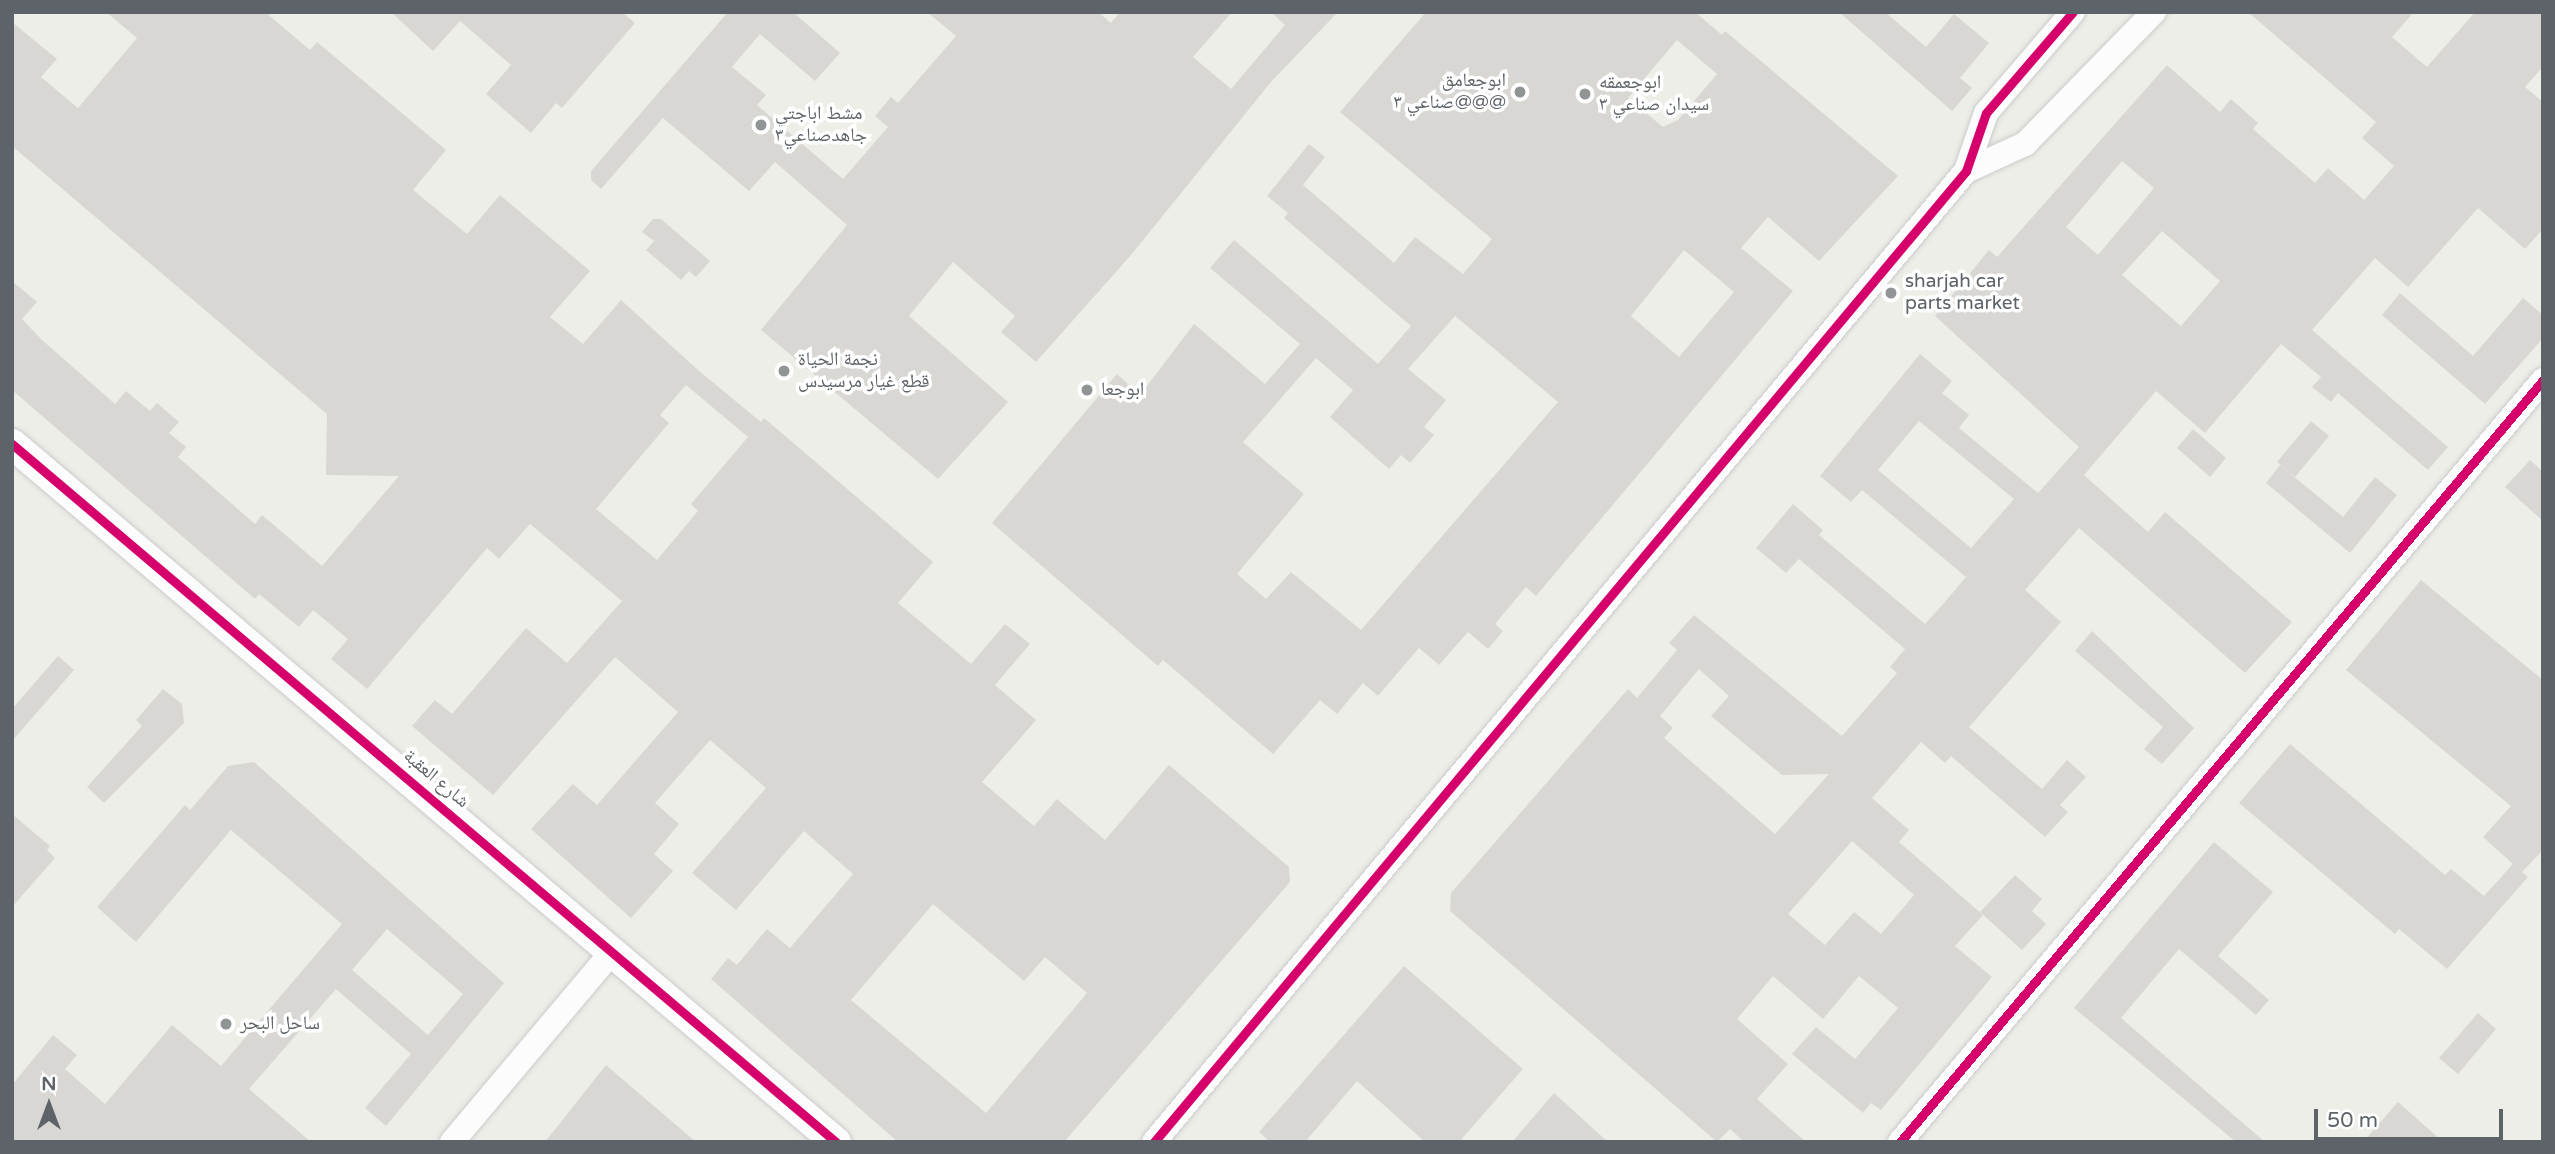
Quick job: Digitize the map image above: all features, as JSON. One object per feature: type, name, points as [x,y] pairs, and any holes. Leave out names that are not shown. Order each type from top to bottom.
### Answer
[{"type":"street","points":[[1154,1142],[1966,171],[1986,113],[2073,12]]},
{"type":"street","points":[[1966,171],[2025,144],[2154,12]]},
{"type":"street","points":[[1900,1142],[2543,380]]},
{"type":"street","name":"شارع العقبة","points":[[12,444],[836,1142]]},
{"type":"street","points":[[453,1142],[612,952]]},
{"type":"building","points":[[106,12],[265,12],[310,50],[317,42],[446,150],[413,190],[467,234],[500,195],[590,271],[550,317],[583,344],[621,300],[698,370],[761,422],[764,418],[933,562],[898,603],[971,664],[1005,624],[1030,644],[995,685],[1036,720],[982,782],[1034,826],[1057,799],[1105,840],[1169,765],[1289,867],[1290,882],[1064,1142],[898,1142],[711,979],[728,958],[737,965],[767,929],[790,948],[853,874],[804,831],[736,910],[692,873],[766,788],[710,740],[655,803],[679,824],[654,854],[673,871],[631,918],[531,829],[573,784],[597,805],[678,712],[615,657],[493,795],[412,726],[435,700],[452,714],[526,628],[567,663],[622,601],[530,524],[499,559],[487,548],[367,689],[331,659],[348,639],[313,610],[299,627],[259,594],[255,599],[12,390],[12,281],[37,302],[22,319],[42,340],[115,404],[126,391],[150,411],[157,403],[179,422],[169,433],[186,447],[178,457],[255,524],[262,515],[322,566],[399,476],[326,475],[327,414],[12,146],[12,22],[57,59],[41,77],[78,108],[137,38]],"holes":[[[686,385],[748,437],[691,504],[698,511],[657,560],[596,509],[669,423],[660,415]],[[933,904],[1024,981],[1045,957],[1087,993],[986,1113],[851,1000]]]},
{"type":"building","points":[[391,12],[622,12],[635,23],[562,108],[556,103],[531,133],[486,94],[511,65],[460,21],[433,51]]},
{"type":"building","points":[[728,12],[793,12],[840,53],[815,81],[760,34],[732,67],[766,95],[757,105],[843,179],[888,127],[875,116],[891,97],[898,103],[956,36],[927,12],[1098,12],[1111,23],[1120,12],[1232,12],[1193,57],[1231,89],[1285,25],[1271,12],[1338,12],[1271,82],[1131,255],[1036,362],[1001,332],[1015,316],[953,262],[909,316],[1008,402],[938,479],[761,330],[847,225],[775,162],[749,191],[663,118],[601,189],[591,180],[591,171]]},
{"type":"building","points":[[1426,12],[1695,12],[1722,35],[1725,31],[1898,176],[1819,261],[1768,217],[1741,248],[1793,291],[1536,596],[1526,587],[1495,624],[1503,631],[1488,649],[1468,632],[1439,665],[1419,648],[1378,696],[1363,683],[1337,714],[1320,700],[1273,754],[1163,660],[1158,666],[992,523],[1117,374],[1140,395],[1194,324],[1265,384],[1300,344],[1210,268],[1234,240],[1378,364],[1411,326],[1284,218],[1288,213],[1267,196],[1309,144],[1325,157],[1303,185],[1394,263],[1415,237],[1463,274],[1492,239],[1340,112]],"holes":[[[1677,40],[1717,74],[1678,120],[1663,127],[1628,98]],[[1684,250],[1734,292],[1679,357],[1631,316]],[[1455,316],[1558,402],[1361,630],[1291,572],[1266,599],[1237,574],[1304,494],[1243,442],[1316,358],[1353,390],[1330,417],[1389,469],[1401,455],[1410,463],[1434,435],[1424,427],[1446,400],[1408,369]]]},
{"type":"building","points":[[1839,12],[1885,12],[1926,47],[1954,14],[1989,43],[1960,78],[1972,88],[1952,111]]},
{"type":"building","points":[[2248,12],[2414,12],[2392,37],[2427,67],[2475,12],[2543,12],[2543,67],[2525,87],[2543,102],[2543,229],[2525,249],[2478,208],[2408,287],[2375,258],[2312,330],[2448,447],[2428,470],[2338,393],[2331,402],[2312,387],[2321,377],[2281,344],[2205,433],[2156,391],[2084,475],[2148,532],[2165,512],[2292,622],[2245,673],[2079,528],[2025,590],[2061,622],[1969,727],[2042,789],[2067,760],[2086,777],[2060,805],[2068,812],[2045,837],[1951,756],[1945,763],[1921,742],[1872,798],[1909,830],[1899,842],[1983,915],[1955,946],[1992,977],[1881,1110],[1871,1103],[1863,1113],[1792,1054],[1816,1027],[1855,1059],[1898,1008],[1859,976],[1823,1019],[1773,976],[1737,1019],[1788,1064],[1757,1099],[1806,1142],[1744,1142],[1730,1129],[1717,1142],[1450,911],[1451,893],[1628,689],[1637,698],[1677,650],[1669,643],[1694,615],[1842,736],[1897,673],[1890,667],[1905,649],[1799,559],[1786,573],[1756,548],[1793,504],[1823,530],[1819,535],[1925,624],[1966,577],[1862,490],[1851,502],[1820,476],[1920,354],[1952,381],[1942,393],[1969,415],[1959,428],[2038,493],[2079,447],[1935,316],[1989,250],[1997,257],[2167,65],[2220,112],[2231,99],[2258,123],[2253,129],[2315,183],[2328,168],[2364,200],[2394,166],[2362,138],[2376,122]],"holes":[[[2122,161],[2154,188],[2098,255],[2066,227]],[[2162,231],[2220,281],[2181,326],[2122,275]],[[1919,421],[2014,499],[1971,548],[1878,470]],[[1699,669],[1729,696],[1711,716],[1782,775],[1829,774],[1775,834],[1664,738],[1673,728],[1660,716]],[[1852,841],[1914,895],[1881,934],[1854,912],[1825,945],[1788,914]]]},
{"type":"building","points":[[653,219],[661,219],[710,261],[696,277],[689,271],[681,280],[646,250],[654,241],[642,232]]},
{"type":"building","points":[[2400,293],[2473,356],[2523,298],[2543,315],[2543,338],[2485,404],[2382,315]]},
{"type":"building","points":[[2311,421],[2329,436],[2295,477],[2277,462]]},
{"type":"building","points":[[2193,429],[2226,458],[2210,477],[2177,448]]},
{"type":"building","points":[[2530,460],[2543,472],[2543,521],[2505,487]]},
{"type":"building","points":[[2280,465],[2343,517],[2375,477],[2397,495],[2350,553],[2266,483]]},
{"type":"building","points":[[2421,580],[2543,680],[2543,850],[2522,872],[2528,877],[2447,969],[2399,929],[2395,934],[2239,803],[2290,744],[2445,875],[2451,869],[2484,896],[2513,864],[2483,837],[2511,806],[2346,670]]},
{"type":"building","points":[[2092,631],[2194,728],[2162,764],[2144,749],[2163,727],[2075,651]]},
{"type":"building","points":[[58,656],[74,670],[12,741],[12,709]]},
{"type":"building","points":[[163,689],[182,704],[184,723],[104,803],[87,787],[142,726],[136,720]]},
{"type":"building","points":[[254,762],[504,983],[386,1126],[365,1108],[411,1054],[336,989],[249,1089],[311,1142],[12,1142],[12,1085],[53,1035],[77,1055],[65,1069],[105,1104],[172,1025],[221,1066],[342,924],[231,830],[136,942],[97,907],[185,805],[190,810],[228,766]],"holes":[[[387,929],[463,994],[428,1035],[352,970]]]},
{"type":"building","points":[[12,814],[50,846],[47,850],[55,858],[12,907]]},
{"type":"building","points":[[2214,842],[2273,892],[2218,956],[2269,1000],[2256,1015],[2179,949],[2121,1018],[2265,1142],[2236,1142],[2074,1008]]},
{"type":"building","points":[[2015,875],[2042,899],[2032,911],[2046,924],[2022,950],[1980,912]]},
{"type":"building","points":[[1404,966],[1523,1069],[1459,1142],[1425,1142],[1357,1081],[1305,1142],[1270,1142],[1259,1132]]},
{"type":"building","points":[[2478,1013],[2496,1029],[2458,1074],[2439,1058]]},
{"type":"building","points":[[606,1065],[696,1142],[545,1142]]},
{"type":"building","points":[[1554,1093],[1608,1142],[1512,1142]]},
{"type":"building","points":[[2398,1102],[2406,1109],[2443,1142],[2363,1142]]},
{"type":"cycle path","points":[[1154,1142],[1966,171],[1986,113],[2073,12]]},
{"type":"cycle path","points":[[1900,1142],[2543,380]]},
{"type":"cycle path","points":[[12,444],[836,1142]]},
{"type":"place","name":"ابوجعامق صناعي ٣@@@","points":[[1520,92]]},
{"type":"place","name":"ابوجعمقه سيدان صناعي ٣","points":[[1585,94]]},
{"type":"place","name":"مشط اباجتي جاهدصناعي٣","points":[[761,125]]},
{"type":"place","name":"sharjah car parts market","points":[[1891,293]]},
{"type":"place","name":"نجمة الحياة قطع غيار مرسيدس","points":[[784,371]]},
{"type":"place","name":"ابوجعا","points":[[1087,390]]},
{"type":"place","name":"ساحل البحر","points":[[226,1024]]}]
